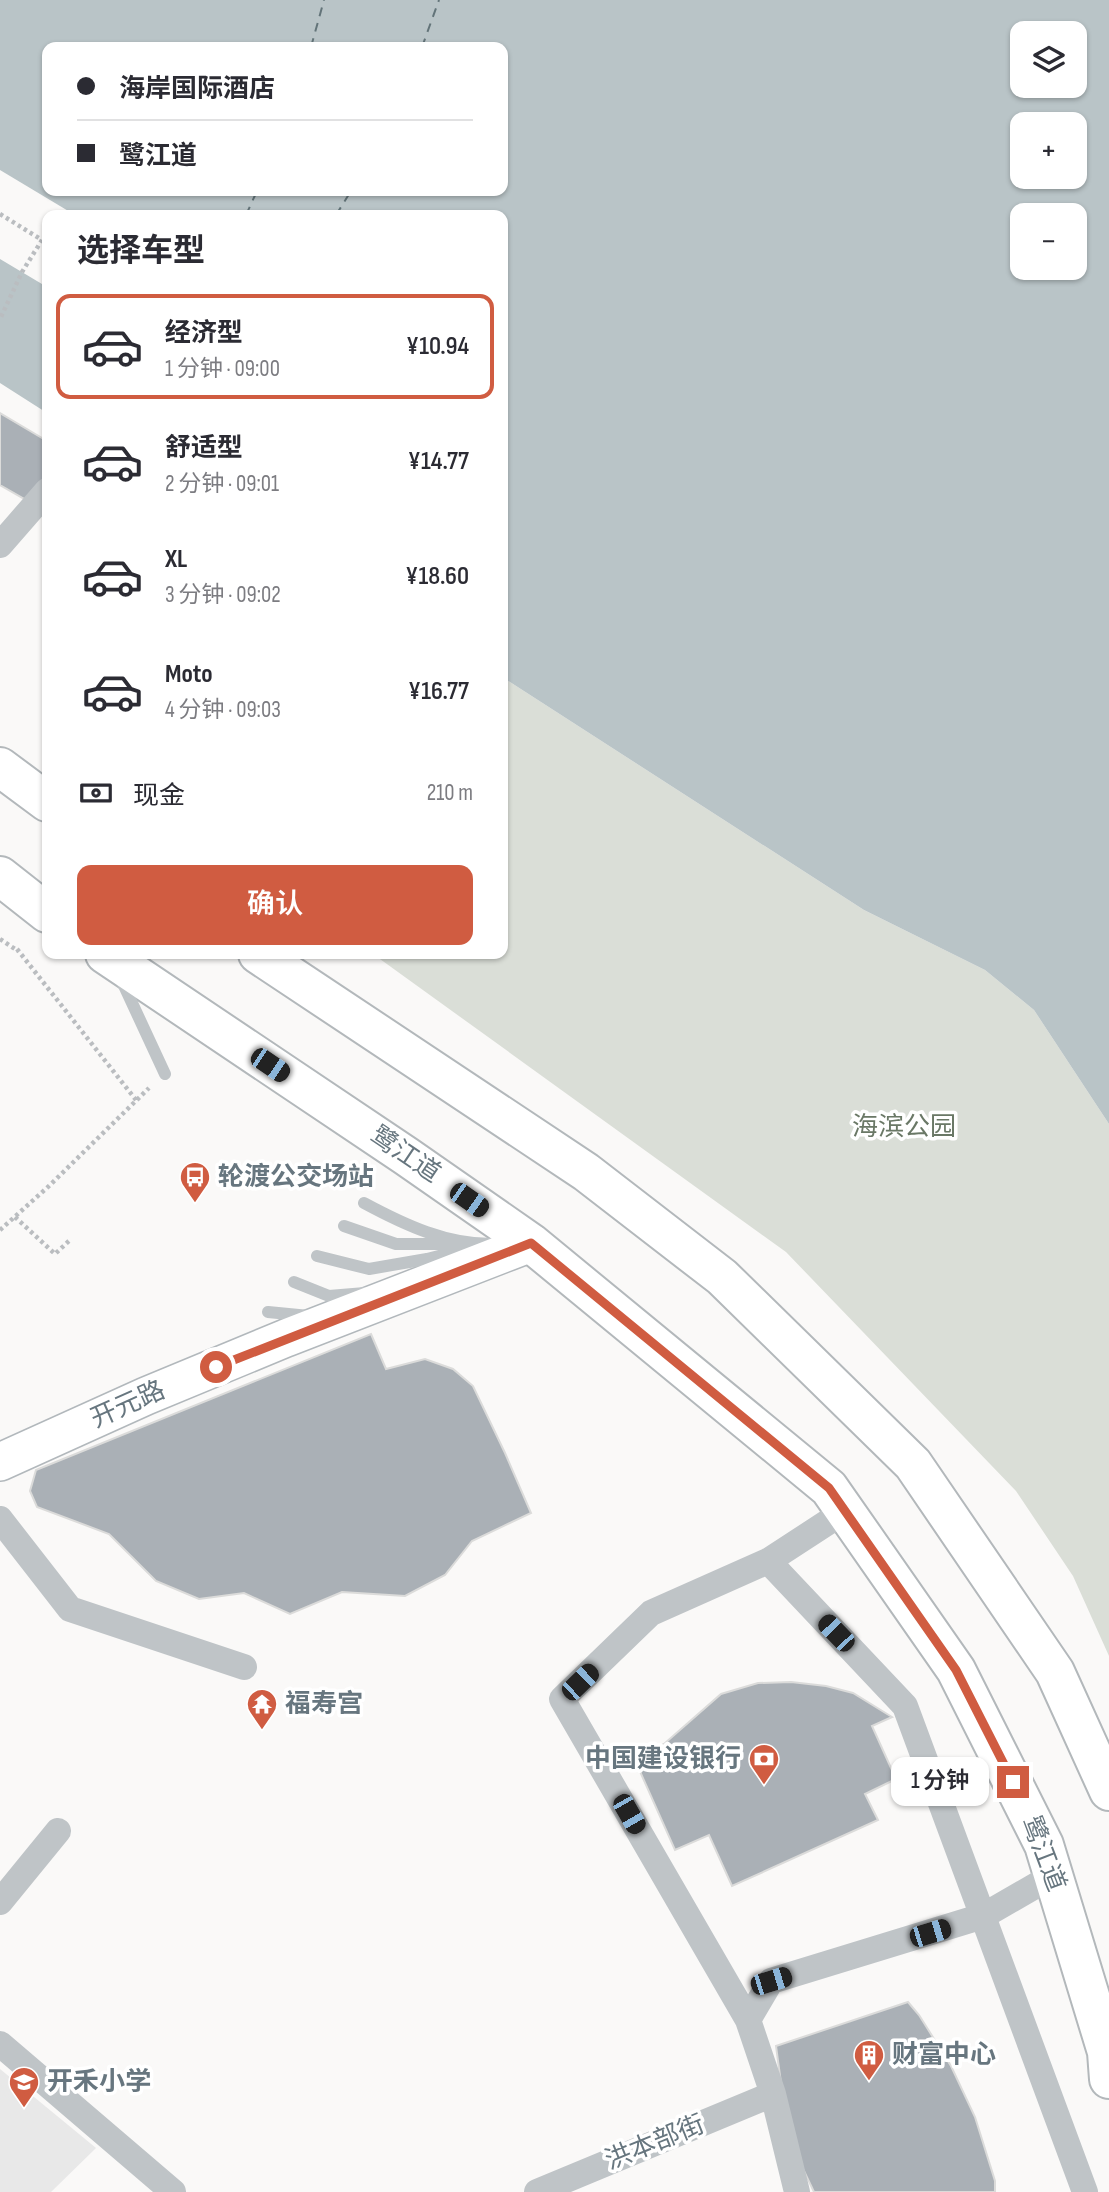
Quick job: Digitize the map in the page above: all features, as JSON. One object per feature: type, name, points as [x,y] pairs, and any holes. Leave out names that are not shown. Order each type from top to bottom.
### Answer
[{"type":"main road","points":[[0,767],[42,798]]},
{"type":"main road","points":[[0,876],[42,909]]},
{"type":"main road","name":"鹭江道","points":[[112,959],[407,1156],[531,1243],[829,1488],[956,1670],[1044,1845],[1107,2052],[1109,2079]]},
{"type":"main road","points":[[266,959],[586,1172],[722,1277],[913,1464],[1055,1672],[1109,1791]]},
{"type":"street","points":[[0,545],[42,497]]},
{"type":"street","name":"开元路","points":[[0,1462],[146,1396],[270,1329],[353,1312],[531,1243]]},
{"type":"street","points":[[797,2192],[773,2095],[748,2020],[562,1699],[651,1613],[768,1562],[845,1511]]},
{"type":"street","points":[[0,1519],[70,1609],[244,1667]]},
{"type":"street","points":[[768,1562],[905,1706],[1085,2192]]},
{"type":"street","points":[[0,1902],[58,1831]]},
{"type":"street","points":[[748,2020],[771,1981],[983,1916],[1054,1875]]},
{"type":"street","points":[[0,2044],[173,2192]]},
{"type":"street","name":"洪本部街","points":[[537,2192],[773,2095]]},
{"type":"lane","points":[[109,959],[165,1073]]},
{"type":"lane","points":[[364,1203],[436,1237],[485,1244]]},
{"type":"lane","points":[[344,1226],[396,1244],[531,1243]]},
{"type":"lane","points":[[317,1256],[369,1269],[427,1259],[485,1244]]},
{"type":"lane","points":[[294,1282],[330,1296],[383,1292],[433,1281]]},
{"type":"path","points":[[0,214],[42,240],[22,272],[0,319]]},
{"type":"path","points":[[2,940],[20,952],[136,1100]]},
{"type":"path","points":[[0,1230],[165,1073]]},
{"type":"path","points":[[15,1217],[55,1254],[71,1239]]},
{"type":"shaded area","points":[[0,0],[1109,0],[1109,1124],[1034,1010],[985,970],[864,910],[508,681],[508,210],[42,210],[42,410],[0,383]]},
{"type":"shaded area","name":"开禾小学","points":[[0,2069],[96,2148],[51,2192],[0,2192]]},
{"type":"green space","name":"海滨公园","points":[[508,681],[864,910],[985,970],[1034,1010],[1109,1124],[1109,1656],[1073,1576],[1016,1491],[786,1252],[380,959],[508,959]]},
{"type":"pier","points":[[0,170],[67,210],[42,210],[42,284],[0,259]]},
{"type":"building","points":[[0,413],[42,438],[42,509],[0,485]]},
{"type":"building","points":[[371,1334],[386,1369],[425,1359],[453,1369],[473,1386],[531,1513],[472,1541],[445,1575],[405,1596],[342,1592],[290,1614],[244,1593],[199,1599],[156,1581],[109,1534],[37,1507],[30,1491],[36,1470]]},
{"type":"building","name":"中国建设银行","points":[[791,1682],[826,1686],[853,1693],[892,1717],[872,1726],[896,1779],[865,1794],[878,1820],[732,1886],[709,1835],[675,1850],[634,1758],[664,1744],[721,1694],[758,1683]]},
{"type":"building","name":"财富中心","points":[[908,2002],[951,2066],[975,2117],[995,2181],[995,2192],[814,2192],[803,2169],[783,2098],[776,2046]]},
{"type":"ferry route","points":[[312,42],[324,0]]},
{"type":"ferry route","points":[[424,42],[439,0]]},
{"type":"ferry route","points":[[248,210],[255,196]]},
{"type":"ferry route","points":[[339,210],[348,196]]},
{"type":"place","name":"轮渡公交场站","points":[[195,1204]]},
{"type":"place","name":"福寿宫","points":[[262,1731]]},
{"type":"place","name":"中国建设银行","points":[[764,1786]]},
{"type":"place","name":"财富中心","points":[[869,2082]]},
{"type":"place","name":"开禾小学","points":[[24,2109]]},
{"type":"route","points":[[216,1367],[531,1243],[829,1488],[956,1670],[1013,1782]]}]
